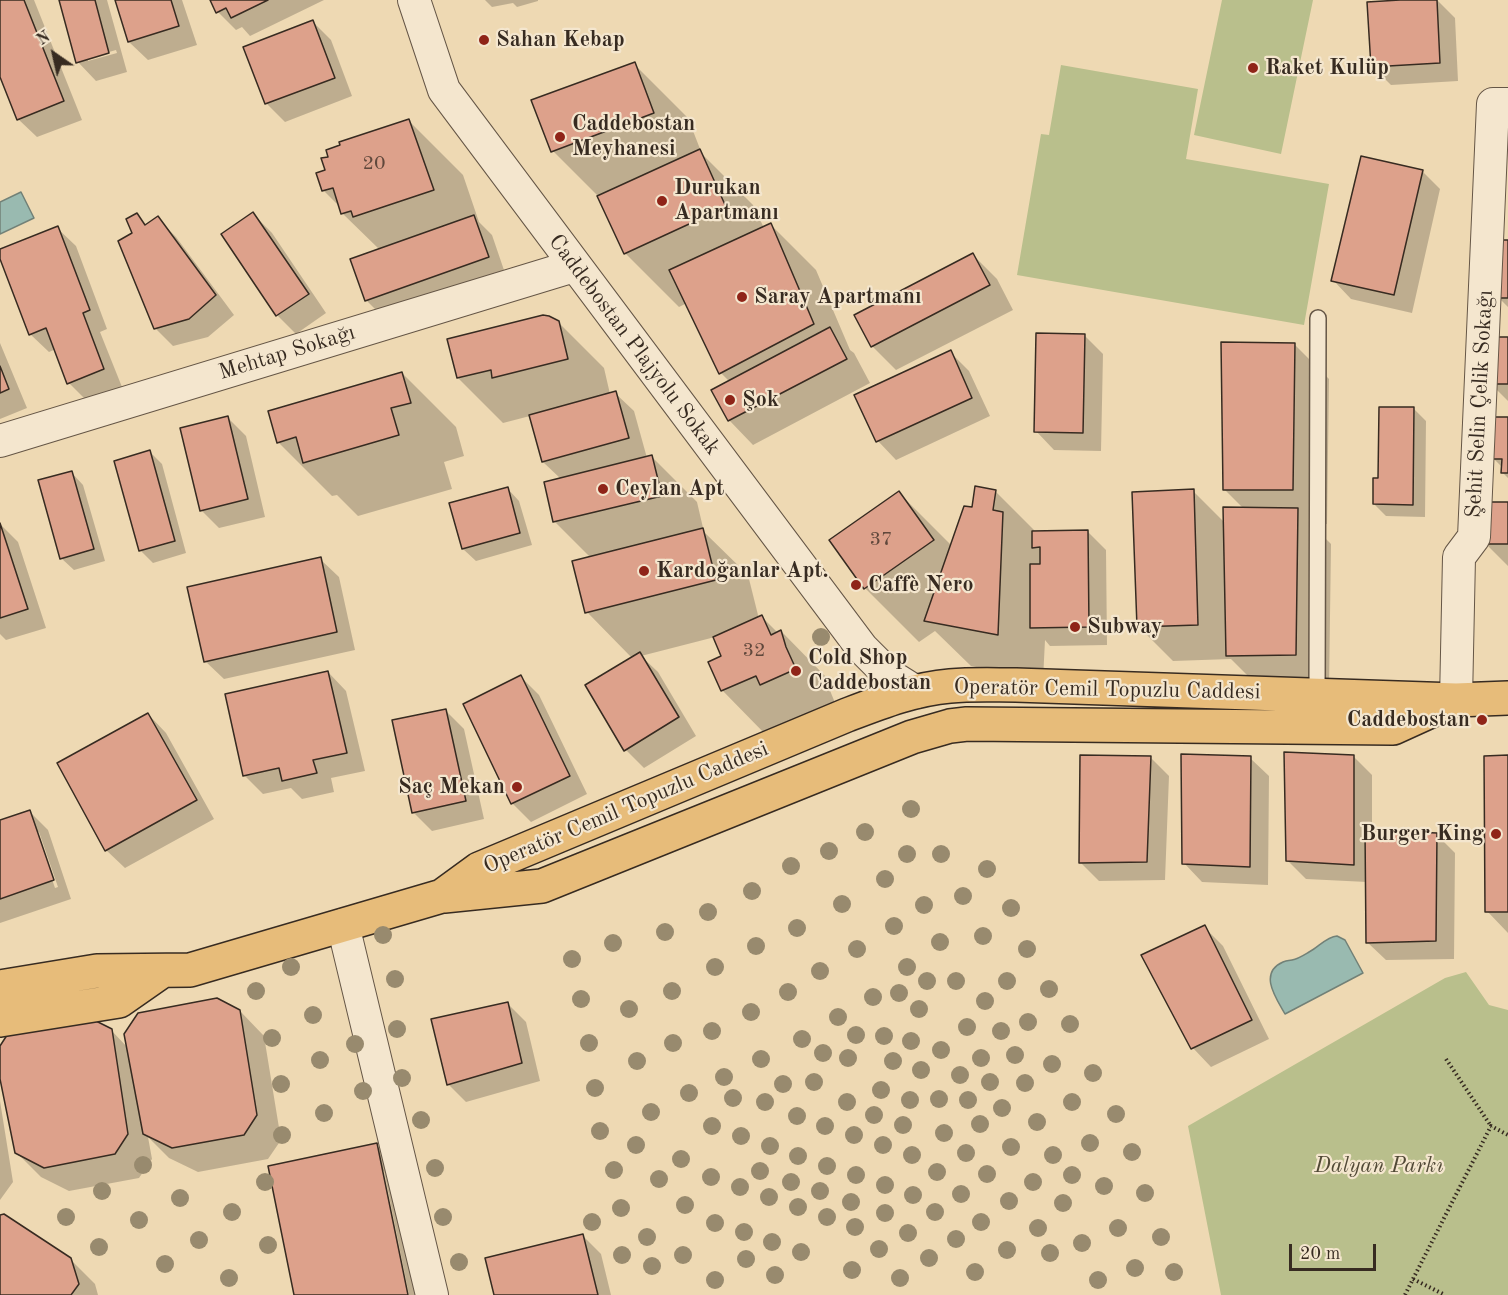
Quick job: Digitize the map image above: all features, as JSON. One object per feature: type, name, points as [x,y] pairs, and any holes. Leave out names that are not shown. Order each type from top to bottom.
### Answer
[{"type":"main road","name":"Operatör Cemil Topuzlu Caddesi","points":[[442,896],[479,869],[898,695],[950,686],[1016,685],[1456,700],[1508,698]]},
{"type":"main road","name":"Operatör Cemil Topuzlu Caddesi","points":[[0,987],[97,971],[190,970],[442,896],[542,886],[912,736],[950,726],[967,724],[1393,728],[1456,700]]},
{"type":"main road","points":[[0,1020],[119,1001],[162,971]]},
{"type":"street","name":"Caddebostan Plajyolu Sokak","points":[[414,0],[444,90],[862,648],[889,675],[916,692]]},
{"type":"street","name":"Şehit Selin Çelik Sokağı","points":[[1456,700],[1459,557],[1474,537],[1500,104]]},
{"type":"street","name":"Mehtap Sokağı","points":[[0,441],[574,266]]},
{"type":"street","points":[[343,925],[432,1295]]},
{"type":"lane","points":[[1317,695],[1318,318]]},
{"type":"path","points":[[1446,1059],[1491,1126],[1508,1135]]},
{"type":"path","points":[[1405,1295],[1491,1126]]},
{"type":"path","points":[[1413,1279],[1445,1295]]},
{"type":"green space","name":"Raket Kulüp","points":[[1222,0],[1313,0],[1281,154],[1194,135]]},
{"type":"green space","points":[[1061,65],[1198,89],[1186,159],[1329,184],[1304,325],[1017,275],[1041,134],[1049,135]]},
{"type":"green space","name":"Dalyan Parkı","points":[[1466,972],[1489,1005],[1508,1010],[1508,1295],[1221,1295],[1188,1126],[1445,978]]},
{"type":"water","points":[[21,192],[34,218],[0,234],[0,202]]},
{"type":"water","points":[[1337,936],[1345,940],[1363,973],[1285,1014],[1271,986],[1270,979],[1276,967],[1283,962],[1299,958],[1329,938]]},
{"type":"building","points":[[0,0],[24,0],[64,101],[17,120],[0,77]]},
{"type":"building","points":[[59,0],[95,0],[109,53],[76,63]]},
{"type":"building","points":[[115,0],[171,0],[179,26],[128,42]]},
{"type":"building","points":[[210,0],[268,0],[231,18],[226,8],[216,13]]},
{"type":"building","points":[[1437,0],[1440,63],[1371,67],[1367,2]]},
{"type":"building","points":[[313,20],[335,78],[265,104],[243,47]]},
{"type":"building","points":[[635,62],[654,113],[551,152],[531,100]]},
{"type":"building","points":[[409,119],[434,190],[353,217],[351,211],[341,214],[333,188],[322,191],[316,173],[325,170],[321,158],[328,157],[326,150],[340,145],[339,142]]},
{"type":"building","name":"Durukan Apartmanı","points":[[700,149],[726,207],[624,254],[597,196]]},
{"type":"building","points":[[1361,156],[1423,170],[1394,295],[1331,281]]},
{"type":"building","points":[[253,212],[309,294],[276,316],[221,234]]},
{"type":"building","points":[[137,213],[145,225],[158,216],[216,295],[189,319],[154,329],[118,241],[132,233],[126,219]]},
{"type":"building","points":[[474,215],[489,257],[365,301],[350,259]]},
{"type":"building","name":"Saray Apartmanı","points":[[771,223],[814,324],[719,374],[669,270]]},
{"type":"building","points":[[58,226],[90,310],[83,313],[104,369],[67,384],[46,328],[29,335],[0,259],[0,249]]},
{"type":"building","points":[[1497,240],[1508,240],[1508,298],[1497,298]]},
{"type":"building","points":[[973,253],[990,285],[871,347],[854,315]]},
{"type":"building","points":[[543,315],[559,321],[568,359],[492,378],[491,370],[457,378],[447,339]]},
{"type":"building","points":[[830,327],[847,359],[728,421],[711,390]]},
{"type":"building","points":[[1036,333],[1085,334],[1083,433],[1034,432]]},
{"type":"building","points":[[1490,337],[1508,337],[1508,384],[1488,384]]},
{"type":"building","points":[[1221,342],[1295,343],[1293,490],[1223,490]]},
{"type":"building","points":[[951,350],[972,398],[876,442],[854,395]]},
{"type":"building","points":[[0,366],[9,389],[0,393]]},
{"type":"building","points":[[402,372],[411,403],[391,408],[399,435],[303,463],[296,437],[277,443],[268,411]]},
{"type":"building","points":[[616,391],[629,438],[542,462],[529,415]]},
{"type":"building","points":[[1379,407],[1414,407],[1413,505],[1373,504],[1373,478],[1378,478]]},
{"type":"building","points":[[228,416],[248,499],[200,511],[180,428]]},
{"type":"building","points":[[1492,417],[1508,417],[1508,473],[1501,473],[1502,459],[1491,459]]},
{"type":"building","points":[[150,450],[175,541],[139,551],[114,461]]},
{"type":"building","name":"Ceylan Apt","points":[[652,455],[662,496],[553,522],[544,482]]},
{"type":"building","points":[[72,471],[94,549],[60,559],[38,480]]},
{"type":"building","points":[[975,486],[996,490],[993,510],[1003,512],[998,635],[924,621],[964,506],[972,507]]},
{"type":"building","points":[[508,487],[520,533],[462,549],[449,503]]},
{"type":"building","points":[[1194,489],[1198,625],[1137,627],[1132,492]]},
{"type":"building","points":[[899,491],[934,540],[864,589],[829,540]]},
{"type":"building","points":[[1485,502],[1508,502],[1508,544],[1485,544]]},
{"type":"building","points":[[1223,507],[1298,508],[1296,655],[1226,656]]},
{"type":"building","points":[[0,523],[28,609],[0,618]]},
{"type":"building","name":"Kardoğanlar Apt.","points":[[703,528],[716,580],[585,613],[572,561]]},
{"type":"building","points":[[1088,530],[1089,627],[1030,628],[1030,564],[1040,564],[1040,547],[1032,548],[1032,531]]},
{"type":"building","points":[[321,557],[337,632],[204,662],[187,587]]},
{"type":"building","points":[[762,615],[771,635],[781,630],[796,669],[760,685],[756,676],[721,691],[708,662],[721,656],[713,637]]},
{"type":"building","points":[[640,652],[679,717],[624,751],[585,685]]},
{"type":"building","points":[[328,671],[347,753],[313,760],[317,773],[282,781],[279,768],[243,776],[225,694]]},
{"type":"building","points":[[521,675],[570,776],[511,804],[463,704]]},
{"type":"building","points":[[446,709],[466,801],[412,813],[392,720]]},
{"type":"building","points":[[148,713],[197,800],[105,851],[57,763]]},
{"type":"building","points":[[1284,752],[1354,755],[1354,865],[1286,861]]},
{"type":"building","points":[[1181,754],[1251,756],[1250,867],[1182,864]]},
{"type":"building","points":[[1080,755],[1151,756],[1147,862],[1079,863]]},
{"type":"building","name":"Burger King","points":[[1508,755],[1508,912],[1485,912],[1484,756]]},
{"type":"building","points":[[30,810],[54,880],[0,899],[0,820]]},
{"type":"building","points":[[1365,830],[1437,833],[1436,941],[1366,943]]},
{"type":"building","points":[[1205,925],[1252,1020],[1191,1049],[1141,955]]},
{"type":"building","points":[[217,998],[240,1010],[257,1115],[244,1135],[172,1148],[143,1134],[124,1034],[138,1013]]},
{"type":"building","points":[[508,1002],[522,1063],[447,1085],[431,1019]]},
{"type":"building","points":[[88,1017],[112,1029],[128,1134],[115,1154],[44,1168],[15,1153],[0,1079],[0,1046],[9,1032]]},
{"type":"building","points":[[377,1143],[408,1295],[294,1295],[268,1166]]},
{"type":"building","points":[[4,1214],[71,1258],[79,1284],[71,1295],[0,1295],[0,1215]]},
{"type":"building","points":[[583,1234],[598,1295],[494,1295],[485,1258]]},
{"type":"place","name":"Sahan Kebap","points":[[484,40]]},
{"type":"place","name":"Raket Kulüp","points":[[1253,68]]},
{"type":"place","name":"Caddebostan Meyhanesi","points":[[560,137]]},
{"type":"place","name":"Durukan Apartmanı","points":[[662,201]]},
{"type":"place","name":"Saray Apartmanı","points":[[742,297]]},
{"type":"place","name":"Şok","points":[[730,400]]},
{"type":"place","name":"Ceylan Apt","points":[[603,489]]},
{"type":"place","name":"Kardoğanlar Apt.","points":[[644,571]]},
{"type":"place","name":"Caffè Nero","points":[[856,585]]},
{"type":"place","name":"Subway","points":[[1075,627]]},
{"type":"place","name":"Cold Shop Caddebostan","points":[[796,671]]},
{"type":"place","name":"Caddebostan","points":[[1482,720]]},
{"type":"place","name":"Saç Mekan","points":[[517,787]]},
{"type":"place","name":"Burger King","points":[[1496,834]]}]
